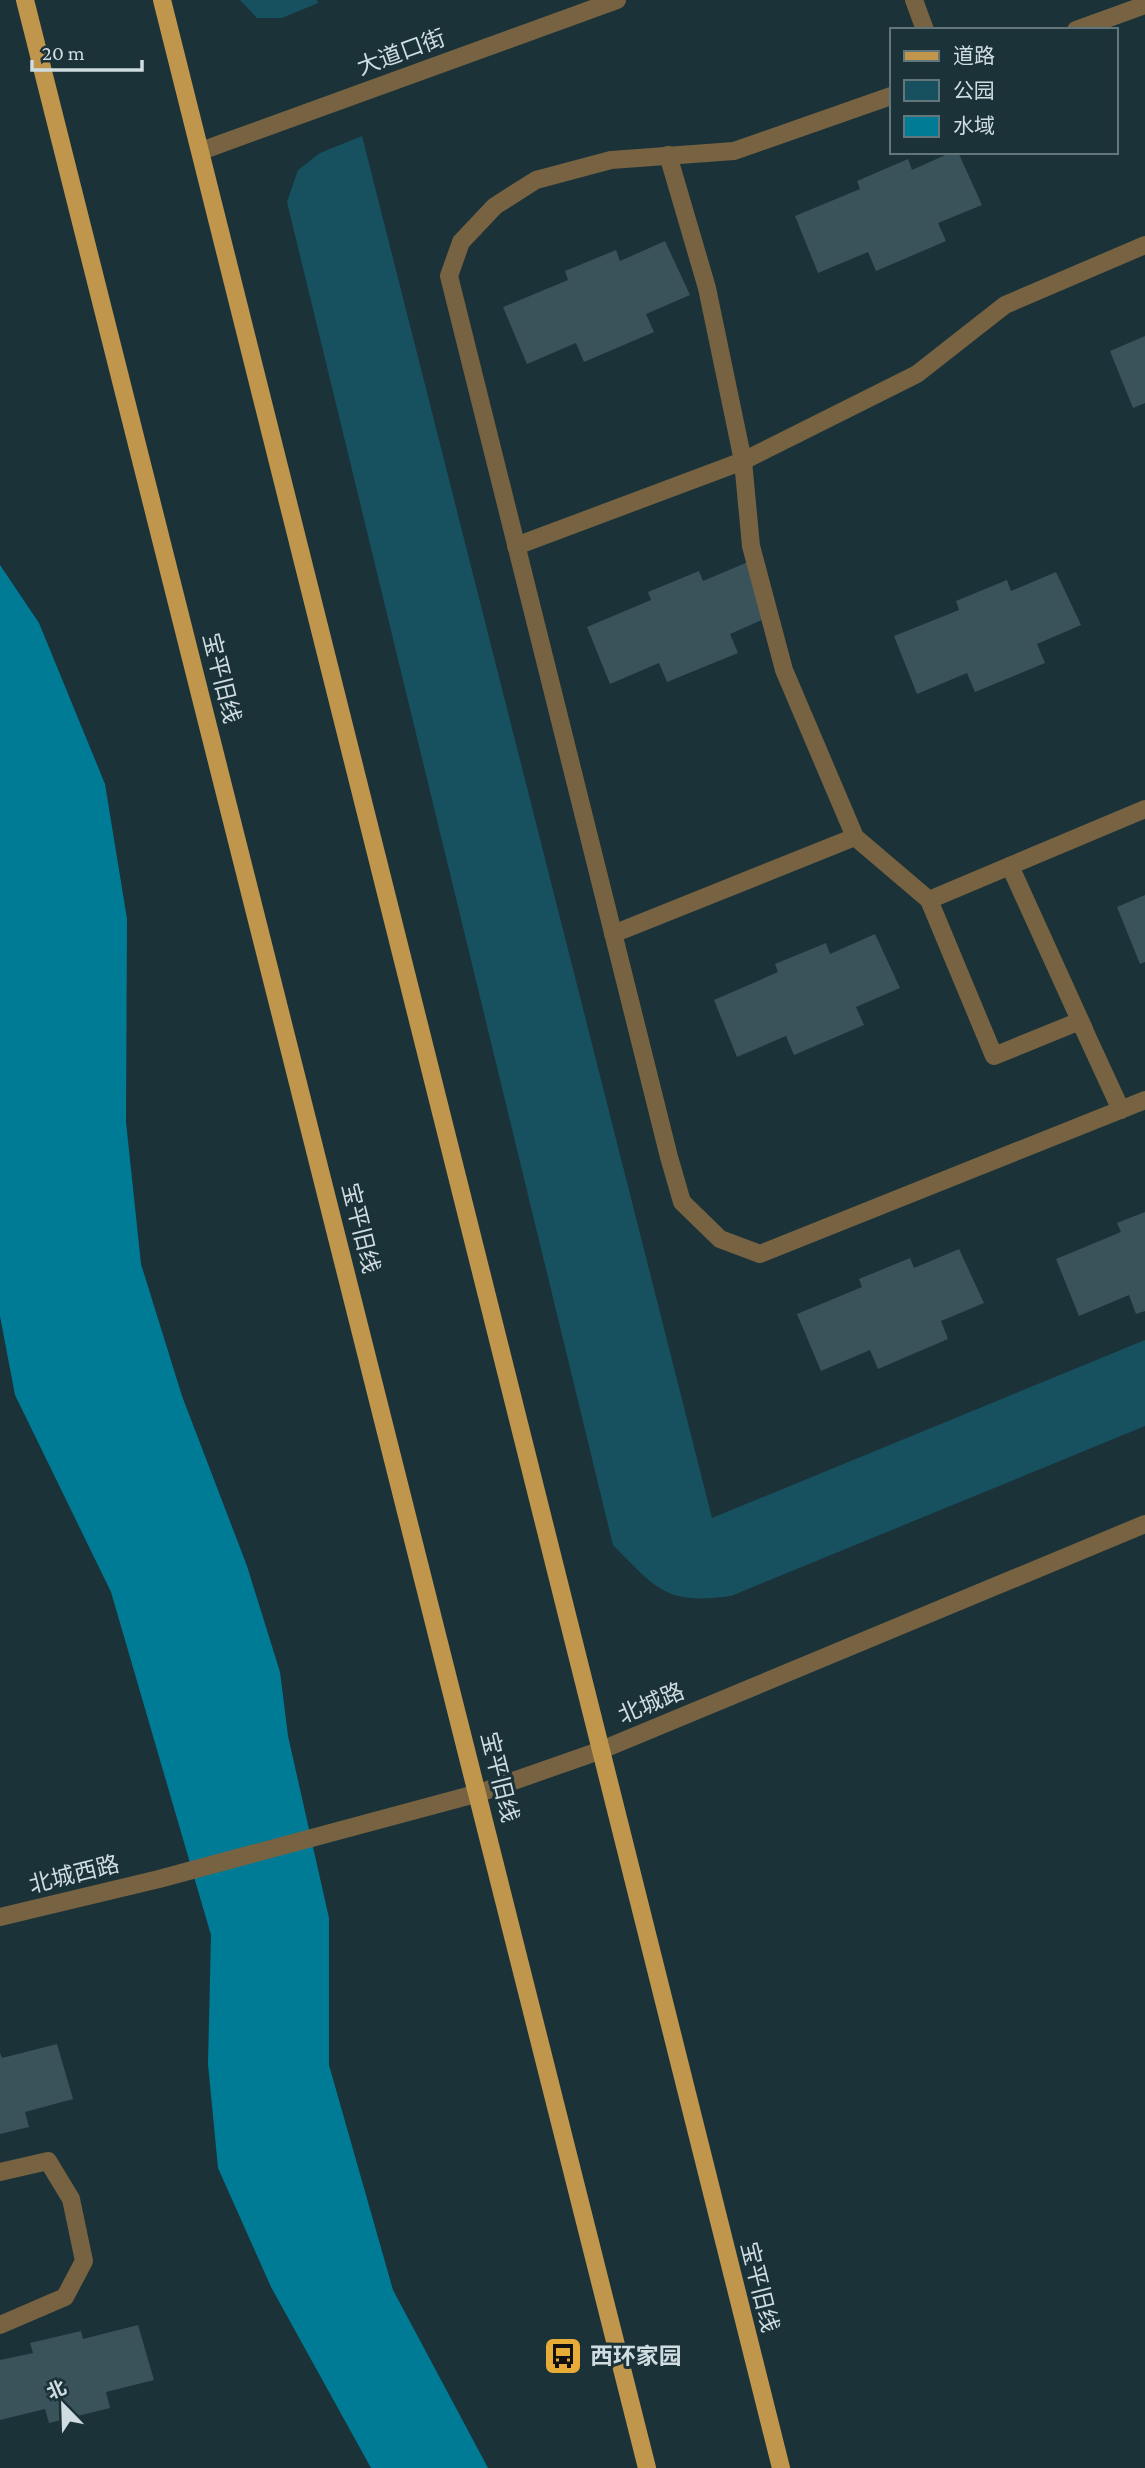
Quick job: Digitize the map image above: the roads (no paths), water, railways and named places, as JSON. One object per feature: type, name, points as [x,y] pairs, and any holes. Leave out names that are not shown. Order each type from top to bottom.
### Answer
[{"type":"main road","name":"宝平旧线","points":[[25,0],[647,2468]]},
{"type":"main road","name":"宝平旧线","points":[[162,0],[599,1751],[781,2468]]},
{"type":"street","name":"大道口街","points":[[201,151],[617,0]]},
{"type":"street","points":[[914,0],[924,28]]},
{"type":"street","points":[[1082,28],[1145,5]]},
{"type":"street","points":[[890,96],[734,151],[611,160],[536,180],[495,206],[461,242],[449,276],[613,934],[682,1202],[720,1239],[760,1254],[1145,1100]]},
{"type":"street","points":[[668,155],[707,288],[743,461],[751,546],[784,670],[855,837],[929,900],[994,1056],[1080,1021],[1084,1029]]},
{"type":"street","points":[[516,546],[743,461],[917,374],[1005,305],[1145,245]]},
{"type":"street","points":[[929,900],[1145,809]]},
{"type":"street","points":[[613,934],[855,837]]},
{"type":"street","points":[[1010,866],[1121,1110]]},
{"type":"street","name":"北城路","points":[[159,1879],[479,1793],[599,1751],[1145,1524]]},
{"type":"street","name":"北城西路","points":[[0,1917],[159,1879]]},
{"type":"street","points":[[0,2172],[48,2161],[71,2199],[84,2261],[65,2297],[0,2325]]},
{"type":"water","points":[[0,565],[39,623],[105,784],[127,919],[126,1122],[141,1264],[182,1396],[247,1566],[280,1672],[288,1736],[329,1918],[329,2065],[393,2290],[488,2468],[371,2468],[271,2287],[218,2168],[208,2064],[211,1935],[111,1592],[15,1395],[0,1316]]},
{"type":"place","name":"西环家园","points":[[563,2356]]}]
